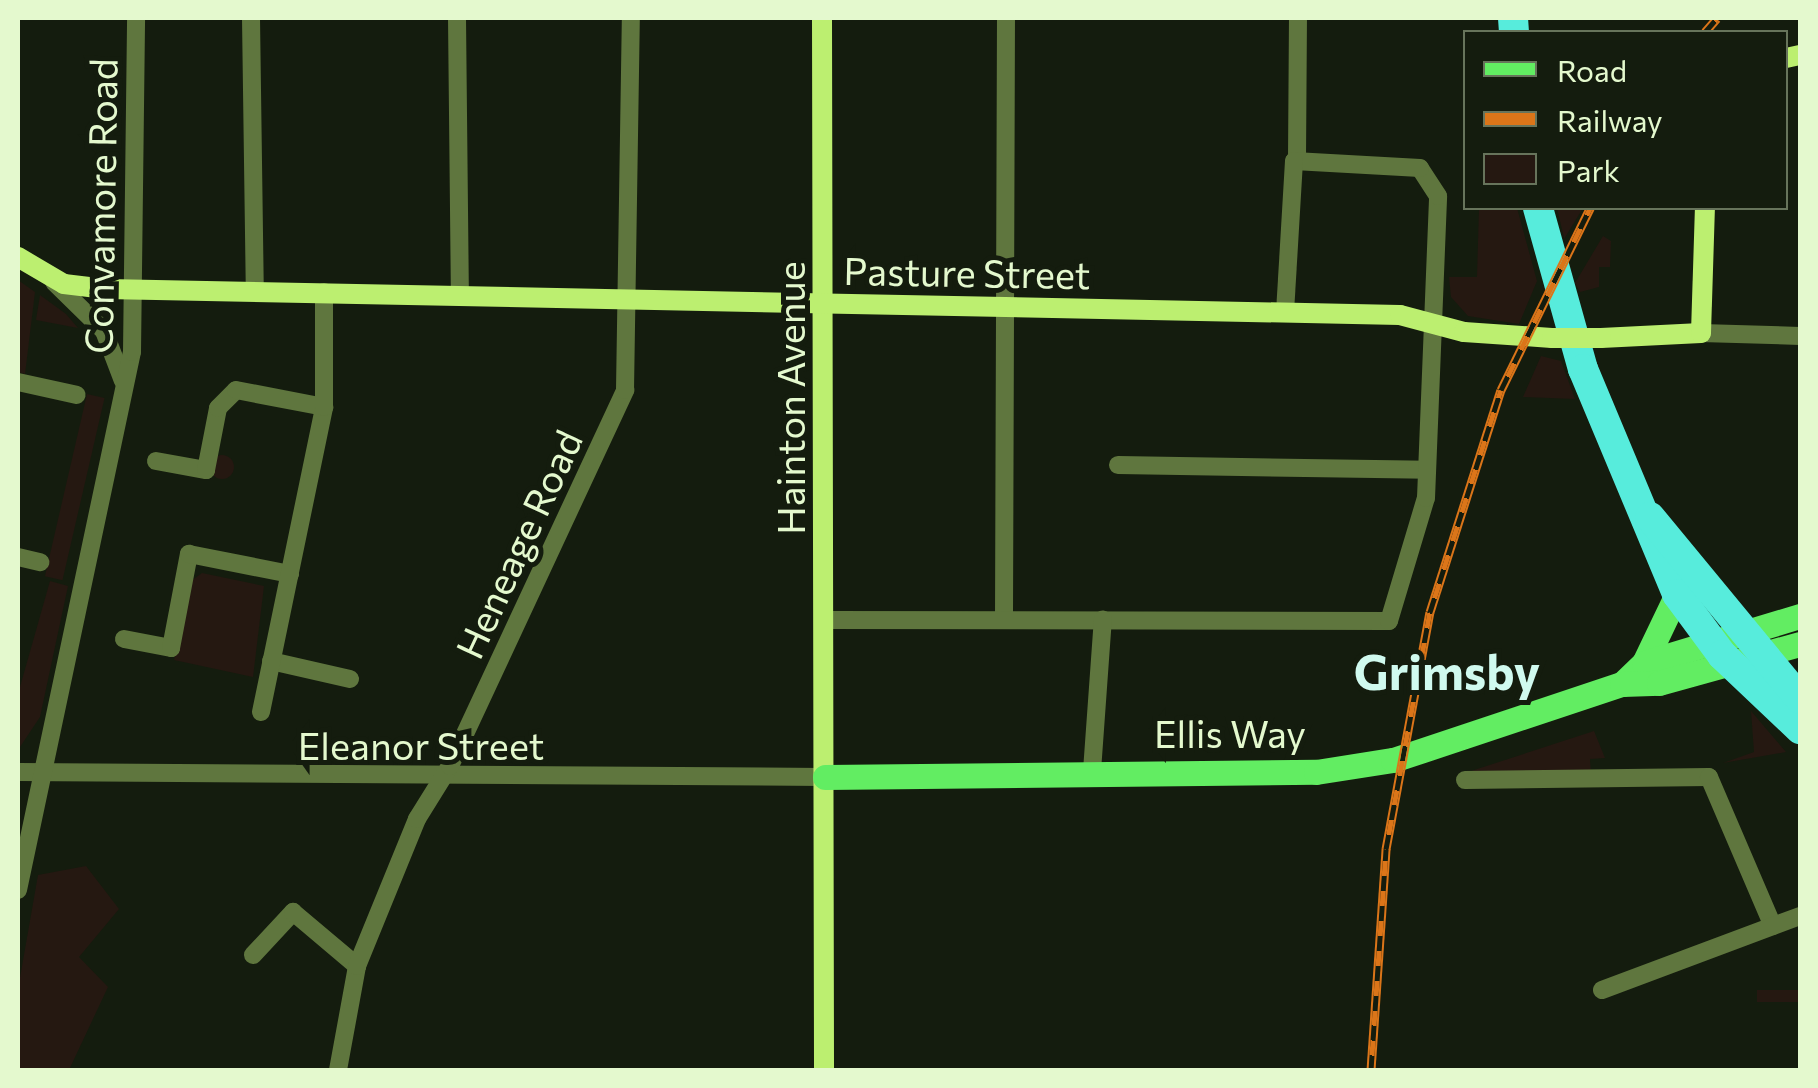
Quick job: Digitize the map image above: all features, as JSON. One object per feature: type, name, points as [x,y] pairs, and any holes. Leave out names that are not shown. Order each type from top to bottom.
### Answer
[{"type":"highway","points":[[1539,210],[1584,369],[1649,516],[1677,594],[1721,653],[1800,729]]},
{"type":"highway","points":[[1649,516],[1758,642],[1800,700]]},
{"type":"main road","points":[[1644,663],[1677,594]]},
{"type":"main road","name":"Ellis Way","points":[[825,778],[1092,771],[1316,772],[1374,763],[1758,642],[1800,616]]},
{"type":"main road","name":"Ellis Way","points":[[1758,642],[1800,644]]},
{"type":"main road","name":"Ellis Way","points":[[1622,684],[1644,663],[1721,653]]},
{"type":"street","name":"Convamore Road","points":[[18,890],[122,396],[136,288],[136,18]]},
{"type":"street","points":[[251,18],[256,289]]},
{"type":"street","points":[[457,18],[460,295]]},
{"type":"street","name":"Heneage Road","points":[[338,1070],[357,966],[625,390],[630,301],[632,18]]},
{"type":"street","name":"Hainton Avenue","points":[[822,18],[824,1070]]},
{"type":"street","points":[[1004,617],[1002,305],[1006,18]]},
{"type":"street","points":[[1286,313],[1296,160],[1298,18]]},
{"type":"street","points":[[826,620],[1004,617],[1389,621],[1427,470],[1438,196],[1430,178],[1411,163],[1296,160]]},
{"type":"street","points":[[1701,333],[1705,210]]},
{"type":"street","name":"Pasture Street","points":[[18,257],[45,275],[136,288],[1286,313],[1434,323],[1552,338],[1701,333],[1800,336]]},
{"type":"street","name":"Convamore Road","points":[[45,275],[104,331],[122,396]]},
{"type":"street","points":[[261,712],[324,407],[324,292]]},
{"type":"street","points":[[18,382],[78,395]]},
{"type":"street","points":[[156,461],[206,470],[218,408],[236,390],[324,407]]},
{"type":"street","points":[[1118,465],[1427,470]]},
{"type":"street","points":[[124,639],[171,648],[189,554],[290,574]]},
{"type":"street","points":[[18,557],[40,562]]},
{"type":"street","points":[[1092,771],[1103,619]]},
{"type":"street","points":[[271,662],[350,678]]},
{"type":"street","name":"Eleanor Street","points":[[18,772],[41,776],[825,778]]},
{"type":"street","points":[[1465,780],[1709,777],[1773,926]]},
{"type":"street","points":[[253,955],[294,912],[357,966]]},
{"type":"street","points":[[1602,990],[1800,916]]},
{"type":"green space","points":[[1479,210],[1518,210],[1537,281],[1519,324],[1468,316],[1451,297],[1449,277],[1477,277]]},
{"type":"green space","points":[[1557,210],[1582,210],[1564,239]]},
{"type":"green space","points":[[1603,236],[1611,241],[1610,267],[1599,267],[1599,287],[1580,292],[1575,283]]},
{"type":"green space","points":[[18,280],[35,292],[25,374],[18,372]]},
{"type":"green space","points":[[40,295],[66,314],[78,328],[36,320]]},
{"type":"green space","points":[[1541,356],[1561,361],[1575,399],[1523,397]]},
{"type":"green space","points":[[87,394],[105,398],[62,580],[45,576]]},
{"type":"green space","points":[[222,455],[231,458],[231,476],[222,479],[213,476],[210,467],[213,458]]},
{"type":"green space","points":[[202,573],[264,586],[253,677],[174,660],[191,581]]},
{"type":"green space","points":[[50,581],[68,586],[40,717],[18,750],[18,694]]},
{"type":"green space","points":[[1751,711],[1786,752],[1723,763],[1754,752]]},
{"type":"green space","points":[[1594,731],[1605,758],[1590,759],[1591,774],[1462,774]]},
{"type":"green space","points":[[86,866],[119,909],[79,957],[108,987],[69,1070],[18,1070],[18,989],[38,875]]},
{"type":"green space","points":[[1757,990],[1800,990],[1800,1002],[1757,1002]]},
{"type":"railway","points":[[1707,30],[1717,18]]},
{"type":"railway","points":[[1371,1070],[1386,849],[1430,612],[1501,390],[1589,210]]},
{"type":"district","name":"Grimsby","points":[[1447,671]]}]
